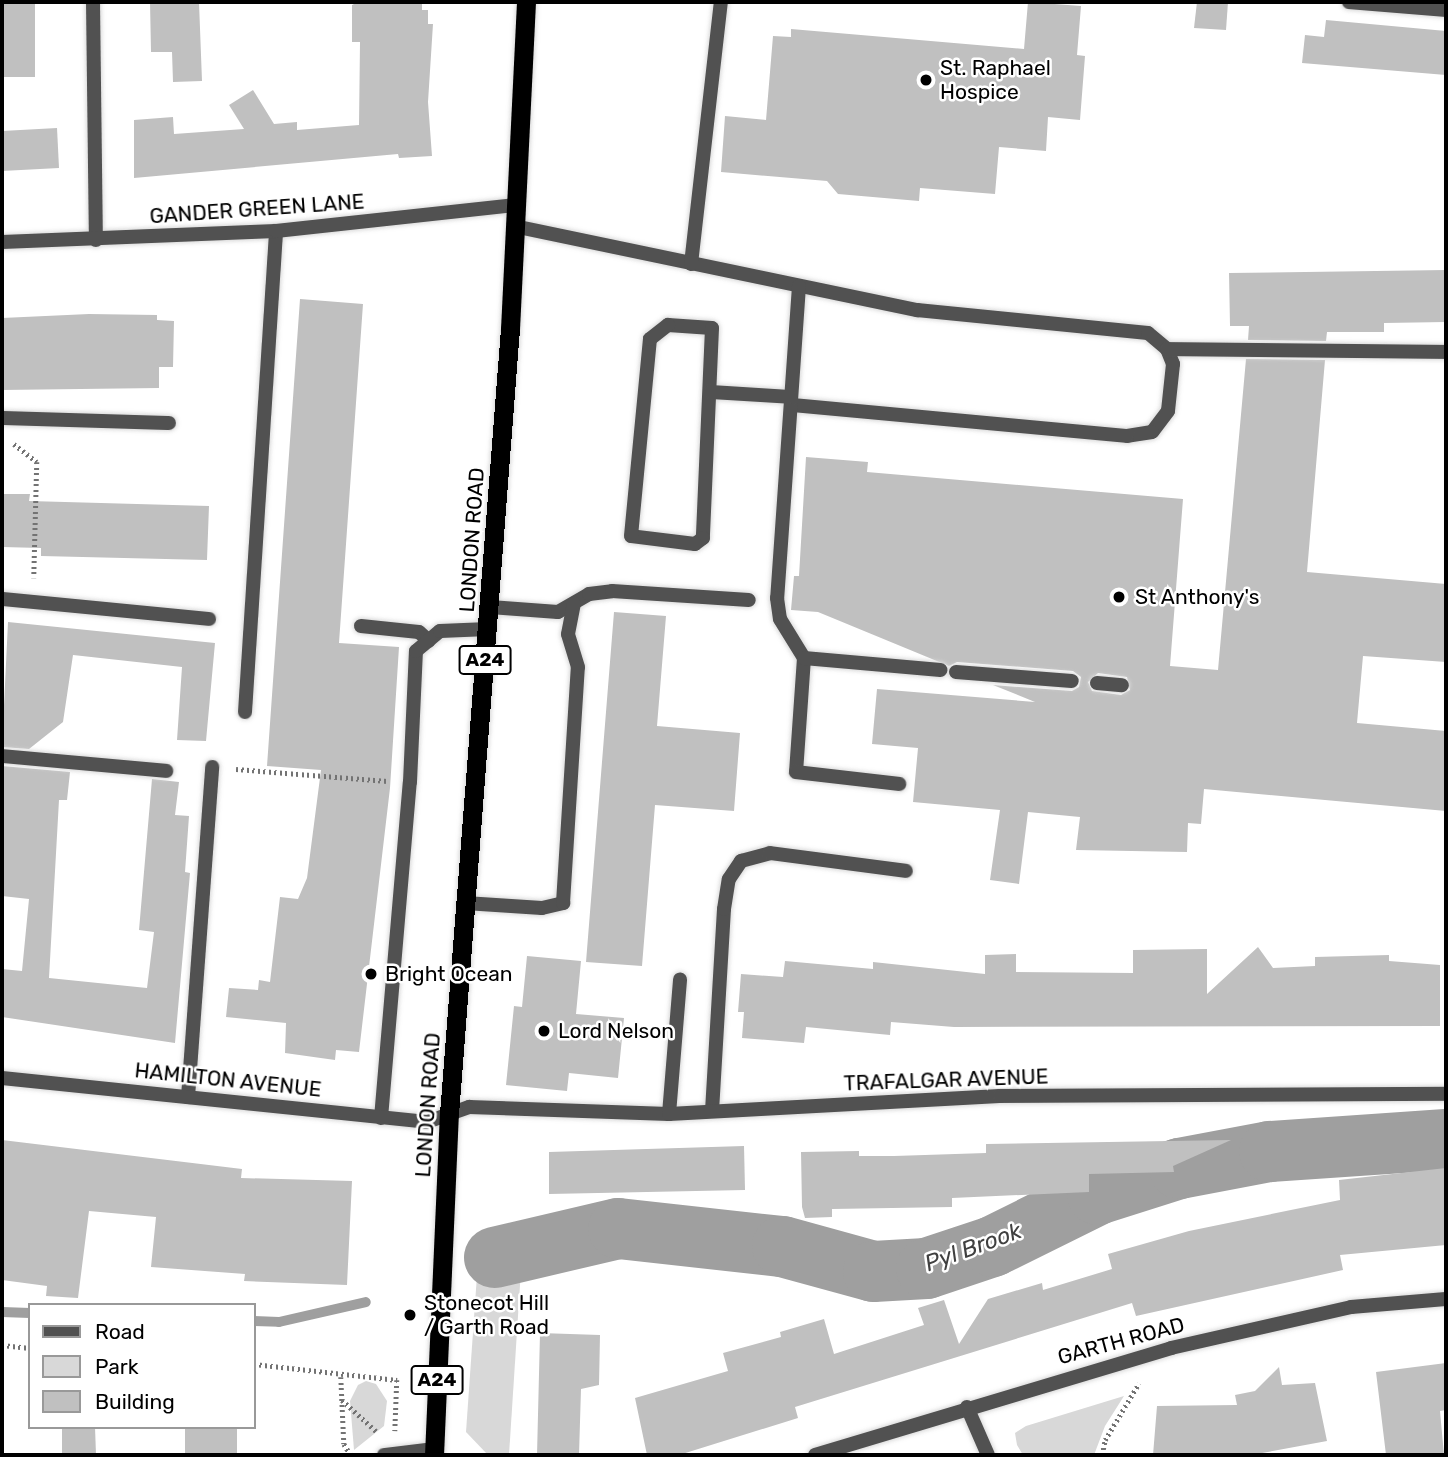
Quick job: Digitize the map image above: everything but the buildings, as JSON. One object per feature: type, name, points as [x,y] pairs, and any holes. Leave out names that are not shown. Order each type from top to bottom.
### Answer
[{"type":"highway","name":"LONDON ROAD","points":[[434,1452],[449,1114],[490,607],[526,2]]},
{"type":"street","points":[[93,2],[96,240]]},
{"type":"street","points":[[691,264],[721,2]]},
{"type":"street","points":[[1349,2],[1446,10]]},
{"type":"street","name":"GANDER GREEN LANE","points":[[2,242],[276,231],[515,205]]},
{"type":"street","points":[[514,226],[917,310],[1148,333],[1167,348],[1173,364],[1168,411],[1152,432],[1127,436],[710,392]]},
{"type":"street","points":[[245,712],[276,231]]},
{"type":"street","points":[[799,286],[777,598],[780,619],[804,658],[796,772],[899,784]]},
{"type":"street","points":[[668,325],[712,328],[710,392],[703,538],[695,544],[631,536],[650,339],[668,325]]},
{"type":"street","points":[[1167,348],[1446,352]]},
{"type":"street","points":[[2,418],[169,424]]},
{"type":"street","points":[[490,607],[558,612],[589,594],[612,591],[748,600]]},
{"type":"street","points":[[2,598],[209,619]]},
{"type":"street","points":[[465,903],[542,908],[562,903],[578,667],[568,634],[574,604]]},
{"type":"street","points":[[361,626],[419,632],[429,641]]},
{"type":"street","points":[[381,1118],[410,782],[416,651],[440,631],[488,629]]},
{"type":"street","points":[[804,658],[940,670]]},
{"type":"street","points":[[956,672],[1072,681]]},
{"type":"street","points":[[1097,683],[1122,685]]},
{"type":"street","points":[[2,756],[166,771]]},
{"type":"street","points":[[188,1097],[212,767]]},
{"type":"street","points":[[712,1111],[724,909],[729,879],[741,861],[769,853],[906,871]]},
{"type":"street","points":[[669,1114],[680,979]]},
{"type":"street","name":"HAMILTON AVENUE","points":[[2,1078],[427,1122],[449,1114]]},
{"type":"street","name":"TRAFALGAR AVENUE","points":[[449,1114],[469,1107],[669,1114],[1000,1097],[1446,1094]]},
{"type":"street","name":"GARTH ROAD","points":[[815,1455],[967,1407],[1157,1352],[1351,1307],[1446,1299]]},
{"type":"street","points":[[967,1407],[988,1455]]},
{"type":"street","points":[[384,1455],[434,1452]]},
{"type":"path","points":[[10,441],[37,461],[34,602]]},
{"type":"path","points":[[212,767],[410,782]]},
{"type":"path","points":[[2,1345],[28,1348]]},
{"type":"path","points":[[1102,1455],[1105,1440],[1157,1352]]},
{"type":"path","points":[[256,1364],[341,1377],[397,1380],[395,1436]]},
{"type":"path","points":[[341,1377],[344,1444],[351,1455]]},
{"type":"path","points":[[342,1400],[382,1436]]},
{"type":"green space","points":[[521,1270],[509,1455],[488,1455],[466,1432],[477,1275]]},
{"type":"green space","points":[[366,1381],[376,1384],[387,1401],[384,1426],[354,1450],[350,1401],[358,1385]]},
{"type":"green space","points":[[1124,1396],[1105,1426],[1094,1455],[1023,1455],[1017,1445],[1015,1433],[1026,1426]]},
{"type":"waterway","name":"Pyl Brook","points":[[494,1257],[618,1228],[782,1246],[873,1271],[926,1268],[992,1246],[1097,1194],[1179,1168],[1269,1151],[1446,1139]]},
{"type":"waterway","name":"Pyl Brook","points":[[256,1321],[279,1322],[366,1302]]},
{"type":"waterway","name":"Pyl Brook","points":[[2,1312],[28,1313]]},
{"type":"place","name":"St. Raphael Hospice","points":[[926,80]]},
{"type":"place","name":"St Anthony's","points":[[1119,597]]},
{"type":"place","name":"Bright Ocean","points":[[371,974]]},
{"type":"place","name":"Lord Nelson","points":[[544,1031]]},
{"type":"place","name":"Stonecot Hill / Garth Road","points":[[410,1315]]}]
